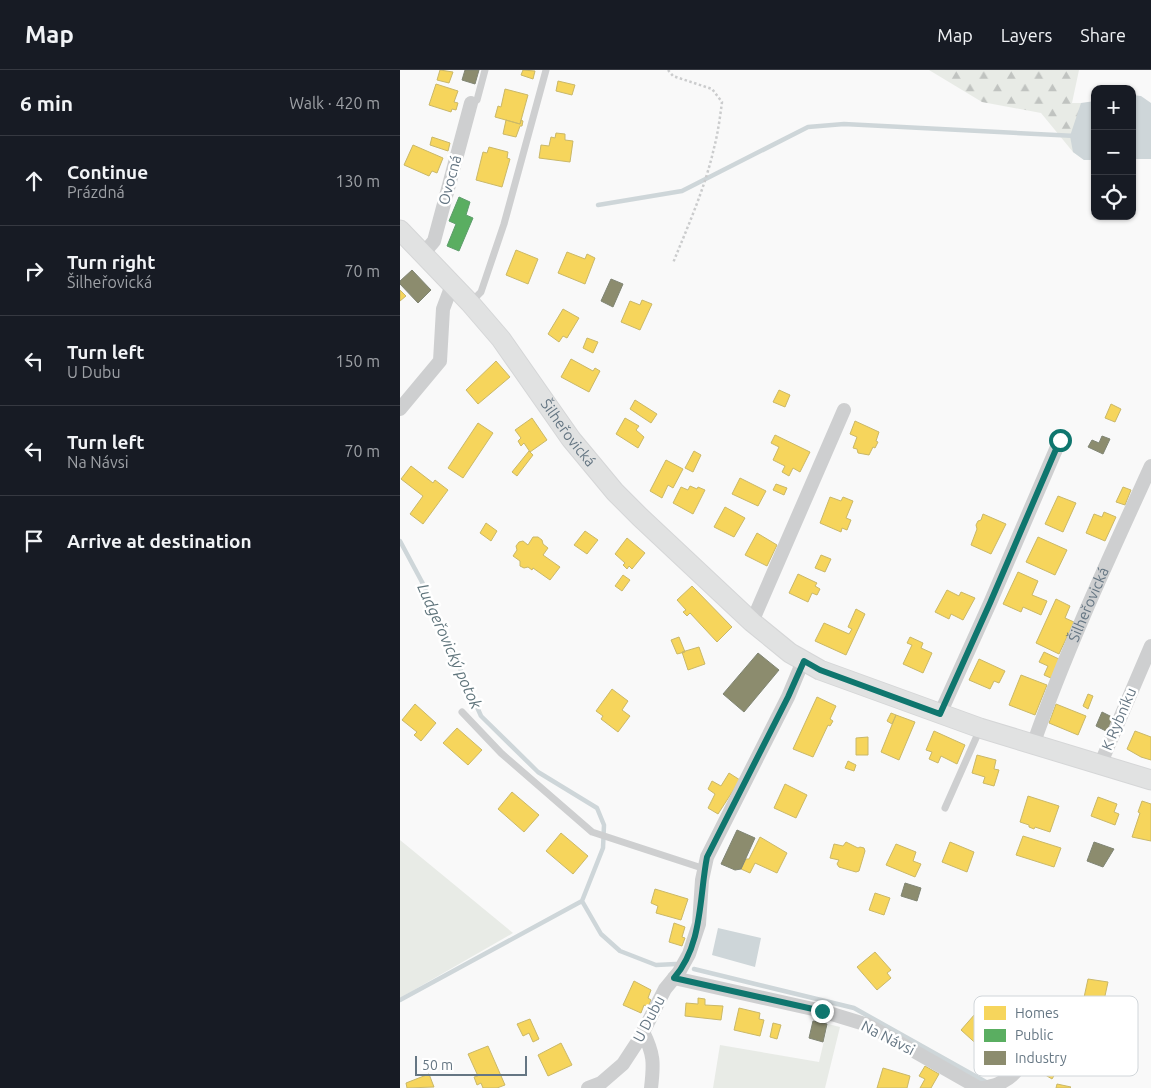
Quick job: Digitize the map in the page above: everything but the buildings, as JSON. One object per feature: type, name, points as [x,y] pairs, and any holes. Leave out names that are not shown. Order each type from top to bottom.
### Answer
[{"type":"street","name":"Ovocná","points":[[423,254],[434,241],[471,103]]},
{"type":"street","name":"Šilheřovická","points":[[400,230],[470,303],[501,339],[571,439],[615,492],[752,622],[777,643],[820,670],[940,714],[1033,745],[1151,780]]},
{"type":"street","points":[[400,409],[440,361],[443,309],[452,285]]},
{"type":"street","points":[[752,622],[844,410]]},
{"type":"street","points":[[940,714],[1060,440]]},
{"type":"street","name":"Šilheřovická","points":[[1033,745],[1048,700],[1105,566],[1151,466]]},
{"type":"street","name":"K Rybníku","points":[[1100,765],[1151,646]]},
{"type":"street","name":"U Dubu","points":[[588,1088],[601,1083],[623,1064],[643,1032],[665,989],[690,954],[699,924],[702,880],[707,857],[788,697],[804,661]]},
{"type":"street","name":"Na Návsi","points":[[674,978],[822,1011],[868,1025],[979,1088]]},
{"type":"street","points":[[643,1032],[652,1049],[651,1088]]},
{"type":"street","points":[[983,1088],[999,1083],[1008,1076]]},
{"type":"lane","points":[[471,103],[477,100],[485,70]]},
{"type":"lane","points":[[470,303],[481,292],[504,224],[546,70]]},
{"type":"lane","points":[[462,712],[501,753],[592,832],[705,869]]},
{"type":"lane","points":[[946,808],[980,728]]},
{"type":"path","points":[[668,70],[673,76],[712,89],[722,102],[714,148],[696,209],[673,263]]},
{"type":"green space","points":[[929,70],[1079,70],[1072,103],[1091,102],[1091,160],[1084,160],[1073,152],[1041,113],[982,102]]},
{"type":"green space","points":[[400,840],[513,933],[400,998]]},
{"type":"green space","points":[[828,1024],[840,1027],[825,1088],[713,1088],[720,1045],[819,1062]]},
{"type":"shaded area","points":[[1136,95],[1141,96],[1151,103],[1151,159],[1136,159]]},
{"type":"shaded area","points":[[1091,102],[1091,160],[1084,160],[1073,152],[1070,136],[1081,103]]},
{"type":"shaded area","points":[[718,928],[761,938],[755,967],[712,955]]},
{"type":"waterway","points":[[598,205],[682,191],[808,127],[844,124],[1076,136]]},
{"type":"waterway","name":"Ludgeřovický potok","points":[[400,541],[422,582],[481,716],[538,772],[597,808],[604,825],[603,848],[582,901],[601,934],[620,951],[656,965],[676,964]]},
{"type":"waterway","points":[[400,1000],[582,901]]},
{"type":"waterway","name":"Ludgeřovický potok","points":[[694,969],[854,1008],[974,1075]]},
{"type":"waterway","name":"Ludgeřovický potok","points":[[975,1076],[986,1082]]},
{"type":"route","points":[[822,1011],[674,978],[690,954],[699,924],[702,880],[707,857],[788,697],[804,661],[820,670],[879,693],[940,714],[1060,440]]}]
